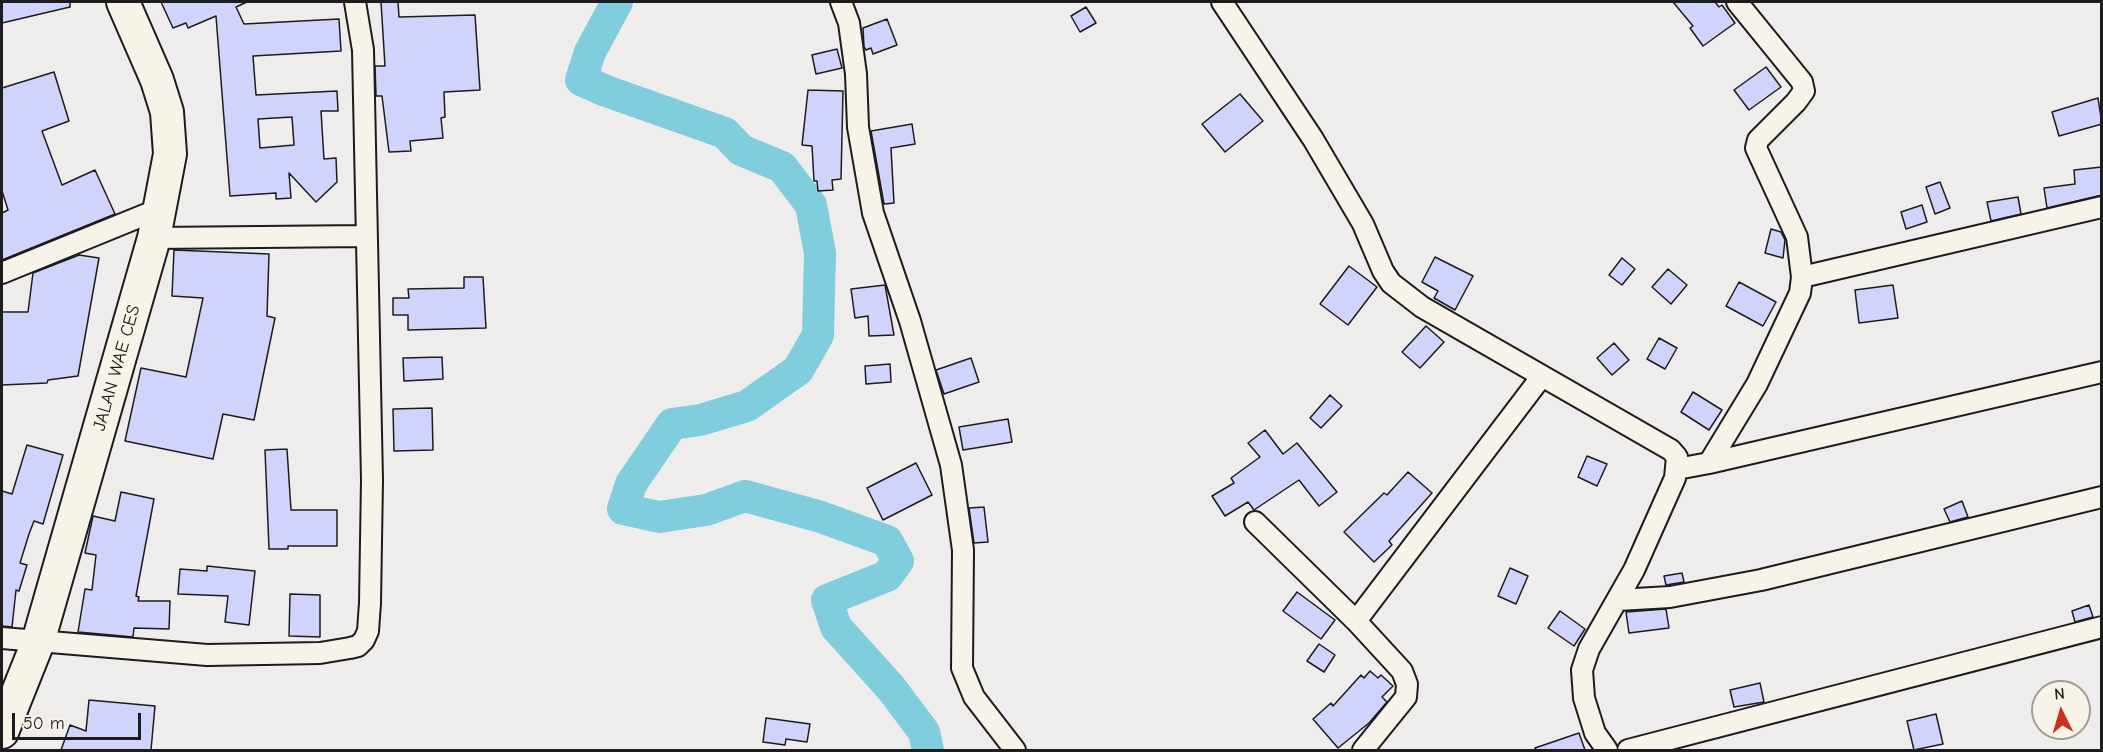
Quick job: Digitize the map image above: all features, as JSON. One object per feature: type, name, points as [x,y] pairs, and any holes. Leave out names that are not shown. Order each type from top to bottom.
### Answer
[{"type":"highway","name":"JALAN WAE CES","points":[[2,732],[38,642],[157,224],[170,154],[167,112],[157,80],[123,2]]},
{"type":"street","points":[[2,638],[207,655],[320,653],[358,646],[364,640],[368,631],[370,603],[372,480],[363,50],[355,2]]},
{"type":"street","points":[[841,2],[849,23],[856,74],[858,127],[873,213],[909,321],[952,475],[963,550],[962,668],[974,697],[1015,750]]},
{"type":"street","points":[[1222,2],[1318,149],[1363,224],[1383,272],[1391,283],[1422,307],[1671,450],[1677,457],[1677,469],[1634,570],[1589,649],[1582,670],[1584,698],[1595,733],[1607,750]]},
{"type":"street","points":[[1709,463],[1757,384],[1800,292],[1802,277],[1797,237],[1756,148],[1758,140],[1804,92],[1802,82],[1737,2]]},
{"type":"street","points":[[1802,277],[2102,207]]},
{"type":"street","points":[[2,273],[157,224],[366,236]]},
{"type":"street","points":[[1677,469],[2102,372]]},
{"type":"street","points":[[1356,621],[1542,376]]},
{"type":"street","points":[[1618,600],[1670,597],[1761,580],[2102,496]]},
{"type":"street","points":[[1255,522],[1356,621],[1402,671],[1407,684],[1406,697],[1363,750]]},
{"type":"street","points":[[1628,750],[2102,627]]},
{"type":"building","points":[[2,2],[70,2],[70,7],[2,23]]},
{"type":"building","points":[[161,2],[247,2],[236,7],[244,24],[339,19],[341,51],[253,56],[256,95],[337,91],[338,111],[321,111],[324,159],[336,158],[337,182],[316,202],[289,173],[291,198],[276,199],[276,193],[230,196],[216,16],[188,28],[186,23],[173,28]],"holes":[[[292,117],[294,145],[260,148],[258,119]]]},
{"type":"building","points":[[381,2],[398,2],[399,17],[475,15],[480,90],[444,92],[445,117],[441,118],[443,138],[410,141],[411,151],[389,152],[382,96],[376,96],[375,66],[385,66]]},
{"type":"building","points":[[1673,2],[1715,2],[1719,7],[1722,5],[1735,23],[1703,46],[1690,28],[1693,26]]},
{"type":"building","points":[[1086,7],[1096,23],[1080,32],[1071,16]]},
{"type":"building","points":[[887,19],[897,45],[873,54],[871,48],[866,50],[864,47],[863,28]]},
{"type":"building","points":[[837,49],[842,68],[816,74],[812,55]]},
{"type":"building","points":[[1766,67],[1781,87],[1749,110],[1734,90]]},
{"type":"building","points":[[54,72],[69,121],[42,131],[62,185],[95,170],[115,214],[2,260],[2,213],[8,210],[2,191],[2,88]]},
{"type":"building","points":[[808,90],[843,91],[841,179],[832,180],[833,190],[818,191],[817,181],[814,181],[812,146],[802,145]]},
{"type":"building","points":[[1240,94],[1263,121],[1225,152],[1202,124]]},
{"type":"building","points":[[2098,98],[2102,124],[2059,136],[2052,112]]},
{"type":"building","points":[[912,124],[915,144],[891,148],[894,203],[884,204],[871,131]]},
{"type":"building","points":[[2102,167],[2102,195],[2047,208],[2044,188],[2075,184],[2074,170]]},
{"type":"building","points":[[1940,182],[1950,208],[1935,214],[1926,187]]},
{"type":"building","points":[[2018,197],[2021,214],[1991,221],[1987,202]]},
{"type":"building","points":[[1922,205],[1927,222],[1906,229],[1901,212]]},
{"type":"building","points":[[1771,229],[1781,232],[1785,240],[1783,258],[1765,253]]},
{"type":"building","points":[[174,250],[269,254],[267,316],[275,318],[254,420],[223,414],[213,459],[125,441],[141,368],[186,377],[203,298],[172,296]]},
{"type":"building","points":[[79,255],[99,258],[78,376],[48,380],[47,383],[2,385],[2,312],[28,312],[33,273]]},
{"type":"building","points":[[1435,257],[1473,276],[1455,310],[1434,298],[1438,291],[1422,282]]},
{"type":"building","points":[[1622,258],[1635,269],[1622,285],[1609,275]]},
{"type":"building","points":[[1349,266],[1377,287],[1348,325],[1320,304]]},
{"type":"building","points":[[1668,269],[1687,285],[1671,304],[1652,287]]},
{"type":"building","points":[[464,277],[483,277],[486,328],[408,330],[408,315],[393,315],[393,298],[409,298],[408,289],[464,288]]},
{"type":"building","points":[[1739,282],[1776,302],[1763,326],[1726,306]]},
{"type":"building","points":[[885,285],[894,335],[869,336],[868,316],[855,318],[851,289]]},
{"type":"building","points":[[1893,285],[1898,318],[1859,323],[1855,290]]},
{"type":"building","points":[[1426,326],[1444,342],[1420,368],[1402,352]]},
{"type":"building","points":[[1659,338],[1677,348],[1665,369],[1647,359]]},
{"type":"building","points":[[1614,343],[1629,360],[1612,375],[1597,358]]},
{"type":"building","points":[[442,357],[443,379],[404,381],[403,358]]},
{"type":"building","points":[[971,358],[979,382],[944,394],[936,370]]},
{"type":"building","points":[[890,364],[891,382],[866,384],[865,366]]},
{"type":"building","points":[[1693,392],[1722,410],[1709,430],[1681,412]]},
{"type":"building","points":[[1330,395],[1342,406],[1321,428],[1310,418]]},
{"type":"building","points":[[432,408],[433,450],[394,451],[393,409]]},
{"type":"building","points":[[1008,419],[1012,442],[963,450],[959,427]]},
{"type":"building","points":[[1265,430],[1283,454],[1297,443],[1337,492],[1319,506],[1299,480],[1254,510],[1248,502],[1225,516],[1212,496],[1234,483],[1231,478],[1260,457],[1248,443]]},
{"type":"building","points":[[27,445],[63,455],[43,524],[34,521],[20,563],[27,565],[19,591],[16,590],[12,627],[2,626],[2,491],[12,494]]},
{"type":"building","points":[[287,449],[291,510],[337,510],[337,546],[288,546],[288,549],[269,549],[265,450]]},
{"type":"building","points":[[1587,456],[1607,464],[1597,486],[1578,477]]},
{"type":"building","points":[[916,463],[932,495],[883,520],[867,488]]},
{"type":"building","points":[[1408,472],[1432,493],[1389,541],[1392,545],[1374,562],[1344,532],[1384,493],[1387,495]]},
{"type":"building","points":[[121,492],[154,499],[136,596],[139,597],[138,601],[170,601],[169,629],[134,628],[133,637],[78,632],[85,589],[92,590],[96,555],[85,553],[93,516],[115,521]]},
{"type":"building","points":[[1962,501],[1968,517],[1950,522],[1944,509]]},
{"type":"building","points":[[984,507],[988,542],[974,543],[969,508]]},
{"type":"building","points":[[207,566],[255,571],[249,625],[225,622],[228,596],[178,594],[180,569],[207,571]]},
{"type":"building","points":[[1510,568],[1528,576],[1516,604],[1498,596]]},
{"type":"building","points":[[1682,573],[1684,582],[1666,585],[1664,576]]},
{"type":"building","points":[[1297,592],[1335,620],[1321,639],[1283,611]]},
{"type":"building","points":[[290,594],[320,595],[320,637],[289,636]]},
{"type":"building","points":[[2089,605],[2093,617],[2075,622],[2072,611]]},
{"type":"building","points":[[1666,609],[1669,628],[1629,633],[1626,612]]},
{"type":"building","points":[[1560,611],[1585,629],[1574,646],[1548,628]]},
{"type":"building","points":[[1319,644],[1335,655],[1324,672],[1307,661]]},
{"type":"building","points":[[1370,671],[1378,678],[1381,675],[1393,686],[1382,697],[1387,702],[1369,723],[1338,748],[1313,719],[1331,703],[1333,706],[1361,675],[1364,678]]},
{"type":"building","points":[[1760,683],[1764,702],[1734,707],[1730,690]]},
{"type":"building","points":[[89,700],[155,706],[151,750],[61,750],[70,725],[86,731]]},
{"type":"building","points":[[1936,714],[1943,744],[1914,750],[1907,721]]},
{"type":"building","points":[[766,718],[810,724],[807,742],[786,739],[785,745],[763,742]]},
{"type":"building","points":[[1579,733],[1585,750],[1536,750],[1535,748]]},
{"type":"waterway","points":[[617,2],[590,52],[581,80],[725,133],[741,150],[782,167],[811,205],[820,253],[818,335],[798,370],[747,406],[700,420],[672,424],[631,484],[623,509],[659,517],[706,510],[745,496],[821,517],[887,541],[898,561],[887,576],[827,600],[836,627],[891,688],[924,732],[928,750]]}]
